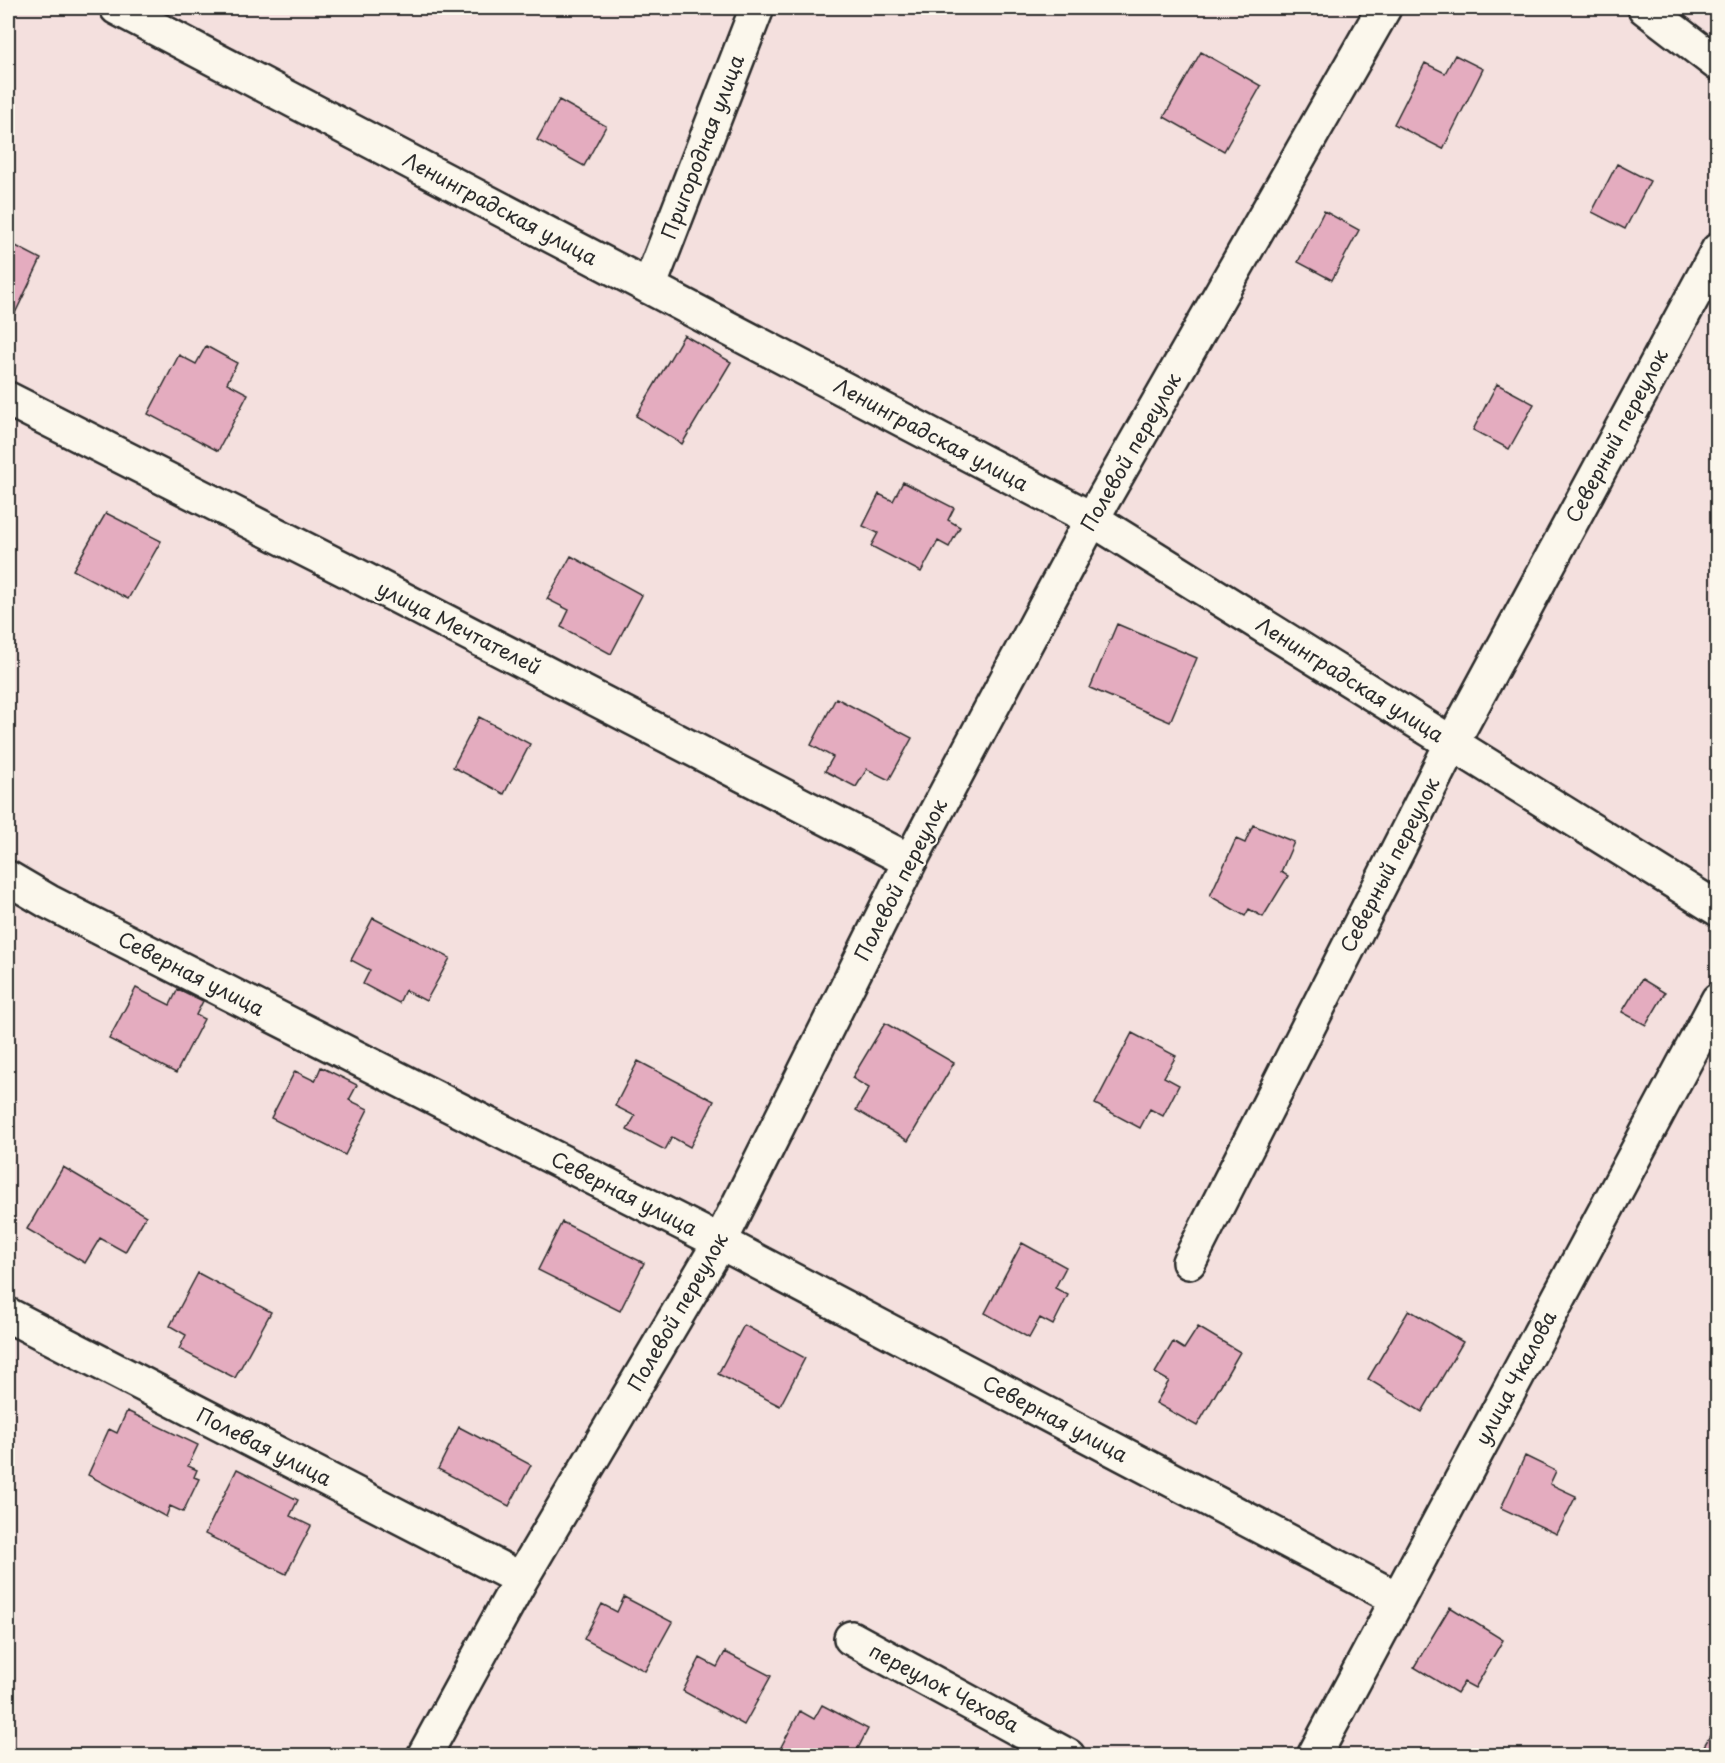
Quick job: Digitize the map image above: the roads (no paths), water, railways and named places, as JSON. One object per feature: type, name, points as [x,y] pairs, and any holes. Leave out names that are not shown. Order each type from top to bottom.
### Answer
[{"type":"street","name":"Ленинградская улица","points":[[117,8],[1092,519],[1718,909]]},
{"type":"street","name":"Пригородная улица","points":[[649,287],[757,8]]},
{"type":"street","name":"Полевой переулок","points":[[424,1755],[521,1579],[720,1242],[910,861],[1092,519],[1384,8]]},
{"type":"street","points":[[1645,8],[1718,64]]},
{"type":"street","name":"Северный переулок","points":[[1189,1262],[1452,743],[1718,250]]},
{"type":"street","name":"улица Мечтателей","points":[[8,399],[348,571],[910,861]]},
{"type":"street","name":"Северная улица","points":[[8,878],[49,902],[720,1242],[1398,1599]]},
{"type":"street","name":"улица Чкалова","points":[[1314,1755],[1718,1000]]},
{"type":"street","name":"Полевая улица","points":[[8,1315],[521,1579]]},
{"type":"street","name":"переулок Чехова","points":[[851,1638],[1057,1753]]}]
